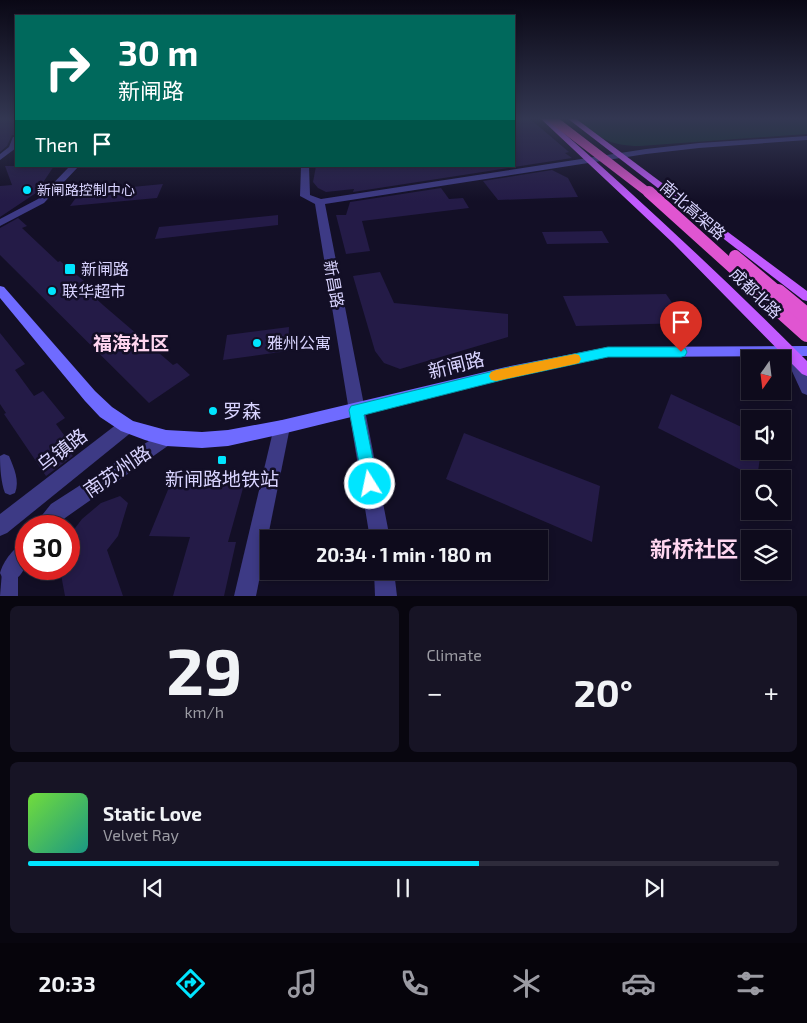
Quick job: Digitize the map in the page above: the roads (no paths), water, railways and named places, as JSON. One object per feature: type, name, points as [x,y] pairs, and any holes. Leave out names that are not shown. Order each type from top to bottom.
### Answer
[{"type":"highway","name":"南北高架路","points":[[588,146],[645,189],[807,334]]},
{"type":"highway","name":"南北高架路","points":[[600,146],[807,316]]},
{"type":"main road","name":"成都北路","points":[[575,146],[745,306],[788,350]]},
{"type":"main road","name":"成都北路","points":[[609,146],[807,297]]},
{"type":"main road","name":"新闸路","points":[[0,290],[90,396],[106,412],[127,426],[166,438],[202,440],[228,438],[356,410],[506,373],[608,352],[741,352]]},
{"type":"main road","name":"新闸路","points":[[791,352],[807,351]]},
{"type":"main road","name":"成都北路","points":[[791,353],[807,370]]},
{"type":"street","points":[[0,158],[13,146]]},
{"type":"street","points":[[305,167],[305,196],[320,202],[593,161],[621,155],[694,146]]},
{"type":"street","points":[[0,223],[41,201],[75,167]]},
{"type":"street","name":"新昌路","points":[[320,202],[378,530]]},
{"type":"street","name":"成都北路","points":[[791,354],[807,388]]},
{"type":"street","name":"乌镇路","points":[[0,526],[127,426]]},
{"type":"street","points":[[245,596],[282,427]]},
{"type":"street","name":"南苏州路","points":[[55,515],[166,438]]},
{"type":"street","points":[[4,461],[10,479],[10,488]]},
{"type":"street","points":[[10,596],[10,572],[15,565]]},
{"type":"street","points":[[385,580],[386,596]]},
{"type":"place","name":"新闸路控制中心","points":[[27,190]]},
{"type":"place","name":"新闸路","points":[[70,269]]},
{"type":"place","name":"联华超市","points":[[52,291]]},
{"type":"place","name":"雅州公寓","points":[[257,343]]},
{"type":"place","name":"罗森","points":[[213,411]]},
{"type":"place","name":"新闸路地铁站","points":[[222,460]]},
{"type":"district","name":"福海社区","points":[[131,343]]},
{"type":"district","name":"新桥社区","points":[[694,549]]}]
